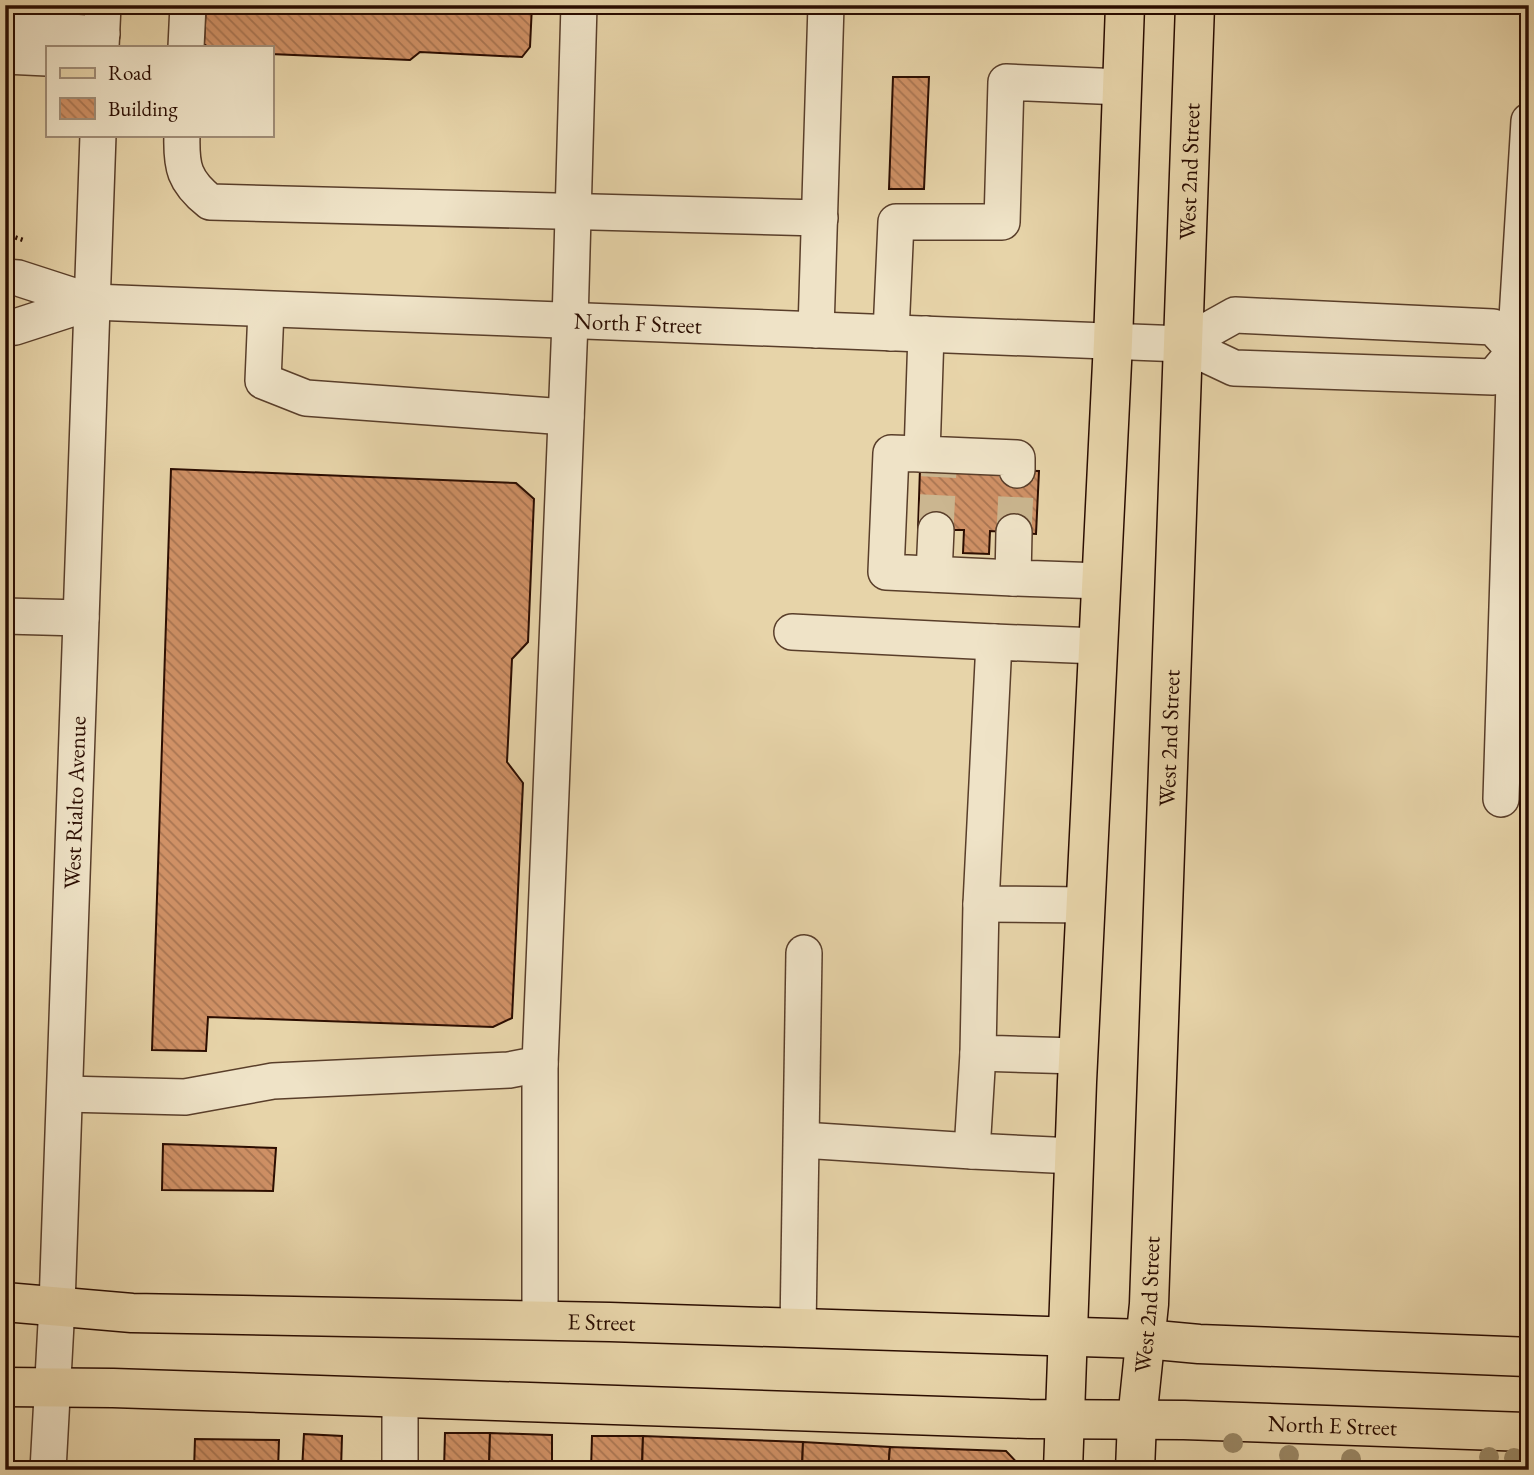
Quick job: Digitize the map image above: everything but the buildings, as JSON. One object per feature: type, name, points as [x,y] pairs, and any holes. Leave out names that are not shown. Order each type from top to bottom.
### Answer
[{"type":"main road","points":[[1063,1470],[1078,1056],[1113,342],[1125,5]]},
{"type":"main road","name":"West 2nd Street","points":[[1135,1470],[1137,1420],[1149,1304],[1195,5]]},
{"type":"main road","name":"E Street","points":[[5,1303],[132,1313],[540,1321],[1145,1339]]},
{"type":"main road","points":[[1145,1339],[1199,1344],[1529,1357]]},
{"type":"main road","points":[[5,1387],[1137,1420]]},
{"type":"main road","name":"North E Street","points":[[1137,1420],[1529,1432]]},
{"type":"street","points":[[186,46],[188,5]]},
{"type":"street","points":[[540,1321],[540,1063],[570,322],[579,5]]},
{"type":"street","points":[[816,330],[826,5]]},
{"type":"street","points":[[5,28],[102,29]]},
{"type":"street","points":[[5,56],[46,58]]},
{"type":"street","points":[[891,333],[896,222],[1002,222],[1006,82],[1122,87]]},
{"type":"street","points":[[1501,799],[1517,640],[1515,351],[1529,121]]},
{"type":"street","name":"West Rialto Avenue","points":[[48,1470],[65,1094],[98,136]]},
{"type":"street","points":[[182,136],[181,162],[193,188],[210,202],[820,218]]},
{"type":"street","points":[[5,278],[18,278],[92,302]]},
{"type":"street","points":[[5,328],[92,302]]},
{"type":"street","name":"North F Street","points":[[92,302],[1183,344]]},
{"type":"street","points":[[266,310],[263,381],[306,398],[566,417]]},
{"type":"street","points":[[1183,344],[1235,315],[1493,327],[1515,351]]},
{"type":"street","points":[[926,334],[933,459]]},
{"type":"street","points":[[1183,344],[1234,368],[1493,377],[1515,351]]},
{"type":"street","points":[[1017,470],[1017,458],[933,459],[891,453],[886,572],[1101,581]]},
{"type":"street","points":[[934,574],[936,530]]},
{"type":"street","points":[[1013,578],[1014,533]]},
{"type":"street","points":[[5,616],[81,618]]},
{"type":"street","points":[[792,632],[1098,646]]},
{"type":"street","points":[[972,1151],[994,642]]},
{"type":"street","points":[[981,904],[1086,905]]},
{"type":"street","points":[[798,1329],[804,953]]},
{"type":"street","points":[[978,1054],[1078,1056]]},
{"type":"street","points":[[65,1094],[186,1097],[273,1081],[509,1070],[540,1063]]},
{"type":"street","points":[[802,1140],[1074,1156]]},
{"type":"street","points":[[400,1397],[400,1470]]},
{"type":"path","points":[[5,234],[23,240]]},
{"type":"path","points":[[5,372],[13,371]]},
{"type":"tunnel","points":[[936,530],[939,468]]},
{"type":"tunnel","points":[[1014,532],[1017,470]]}]
